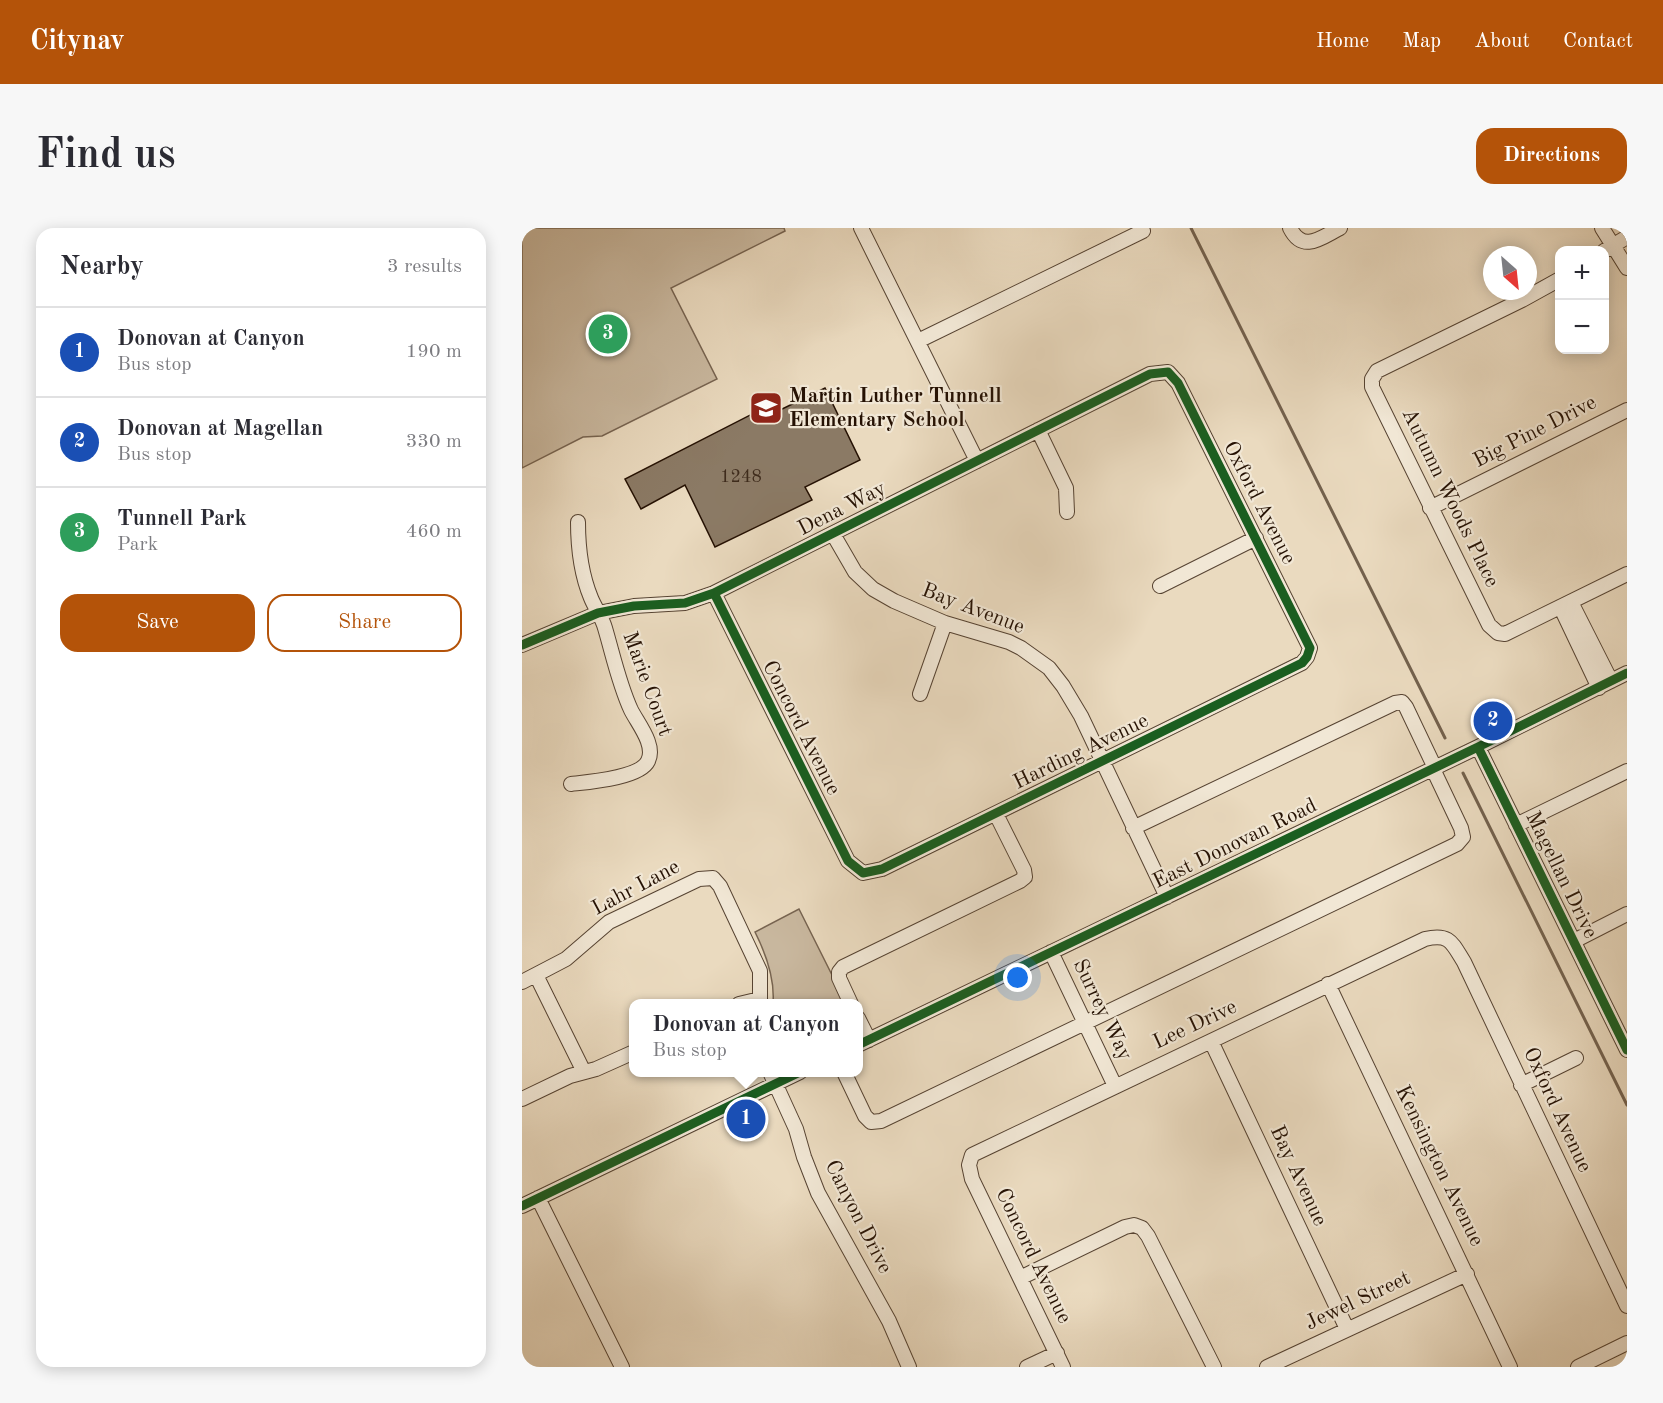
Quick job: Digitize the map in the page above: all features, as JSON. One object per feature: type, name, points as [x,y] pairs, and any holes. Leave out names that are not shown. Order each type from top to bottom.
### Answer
[{"type":"street","points":[[861,228],[977,461]]},
{"type":"street","points":[[1290,228],[1299,241],[1305,243],[1340,228]]},
{"type":"street","points":[[1602,228],[1608,246]]},
{"type":"street","points":[[918,341],[1143,231]]},
{"type":"street","points":[[1627,237],[1609,248],[1627,268]]},
{"type":"street","name":"Autumn Woods Place","points":[[1555,282],[1377,371],[1372,379],[1372,387],[1489,625],[1498,633],[1505,634],[1566,605]]},
{"type":"street","name":"Dena Way","points":[[522,645],[598,613],[634,606],[685,603],[714,593],[1150,374],[1168,372]]},
{"type":"street","name":"Oxford Avenue","points":[[1168,372],[1178,383],[1309,643],[1309,653]]},
{"type":"street","name":"Big Pine Drive","points":[[1430,508],[1627,410]]},
{"type":"street","points":[[1038,430],[1066,488],[1067,512]]},
{"type":"street","points":[[578,522],[578,552],[598,613]]},
{"type":"street","name":"Bay Avenue","points":[[833,534],[855,572],[873,589],[894,601],[945,623],[1009,642],[1048,668],[1063,686],[1081,716],[1167,897]]},
{"type":"street","points":[[1160,586],[1256,538]]},
{"type":"street","points":[[1605,684],[1566,605],[1627,574]]},
{"type":"street","name":"Concord Avenue","points":[[714,593],[848,861],[863,873]]},
{"type":"street","name":"Marie Court","points":[[571,784],[609,779],[636,771],[648,762],[650,753],[647,740],[626,698],[604,624],[598,613]]},
{"type":"street","points":[[920,694],[945,623]]},
{"type":"street","name":"Harding Avenue","points":[[863,873],[872,873],[882,869],[996,814],[1302,663],[1309,653]]},
{"type":"street","name":"East Donovan Road","points":[[864,1042],[1627,674]]},
{"type":"street","points":[[846,1077],[865,1116],[872,1122],[881,1120],[1457,844],[1463,837],[1434,768],[1402,702],[1395,703],[1133,828]]},
{"type":"street","name":"Magellan Drive","points":[[1478,747],[1627,1050]]},
{"type":"street","points":[[1516,825],[1627,771]]},
{"type":"street","points":[[849,999],[839,978],[839,972],[843,967],[1025,877],[1024,870],[996,814]]},
{"type":"street","name":"Lahr Lane","points":[[522,982],[566,959],[609,922],[699,879],[712,878],[720,886],[760,971],[760,999]]},
{"type":"street","points":[[1574,941],[1627,915]]},
{"type":"street","name":"Oxford Avenue","points":[[1444,936],[1452,942],[1464,962],[1627,1306]]},
{"type":"street","name":"Lee Drive","points":[[969,1162],[972,1155],[1328,984],[1425,939],[1444,936]]},
{"type":"street","name":"Surrey Way","points":[[1051,952],[1115,1086]]},
{"type":"street","points":[[536,975],[584,1072]]},
{"type":"street","name":"Kensington Avenue","points":[[1328,984],[1510,1367]]},
{"type":"street","name":"Bay Avenue","points":[[1211,1041],[1347,1329]]},
{"type":"street","points":[[522,1099],[570,1076],[596,1070],[629,1054]]},
{"type":"street","points":[[1521,1085],[1576,1058]]},
{"type":"street","points":[[522,1206],[773,1078]]},
{"type":"street","name":"Canyon Drive","points":[[773,1078],[796,1128],[818,1193],[889,1321],[909,1367]]},
{"type":"street","name":"Concord Avenue","points":[[969,1162],[972,1179],[1063,1367]]},
{"type":"street","points":[[538,1198],[622,1367]]},
{"type":"street","points":[[1020,1278],[1125,1227],[1134,1225],[1142,1228],[1162,1261],[1215,1367]]},
{"type":"street","name":"Jewel Street","points":[[1267,1367],[1467,1274]]},
{"type":"street","points":[[1578,1367],[1627,1343]]},
{"type":"street","points":[[1027,1367],[1057,1353]]},
{"type":"shaded area","points":[[522,228],[784,228],[785,231],[671,288],[717,379],[602,436],[583,437],[522,468]]},
{"type":"shaded area","points":[[799,909],[844,999],[773,999],[773,984],[769,966],[755,932]]},
{"type":"building","points":[[825,388],[860,460],[805,487],[812,500],[715,547],[685,485],[641,509],[625,479],[766,407],[770,415]]},
{"type":"waterway","points":[[1191,228],[1445,738]]},
{"type":"waterway","points":[[1463,773],[1627,1105]]},
{"type":"cycle path","points":[[522,645],[598,613],[634,606],[685,603],[714,593],[1150,374],[1168,372],[1178,383],[1310,648],[1302,663],[882,869],[863,873],[848,861],[714,593]]},
{"type":"cycle path","points":[[863,1043],[1627,673]]},
{"type":"cycle path","points":[[1478,747],[1627,1050]]},
{"type":"cycle path","points":[[522,1206],[790,1077]]},
{"type":"place","name":"Tunnell Park","points":[[608,334]]},
{"type":"place","name":"Martin Luther Tunnell Elementary School","points":[[766,408]]},
{"type":"place","name":"Donovan at Magellan","points":[[1493,721]]},
{"type":"place","name":"Donovan at Canyon","points":[[746,1119]]}]
